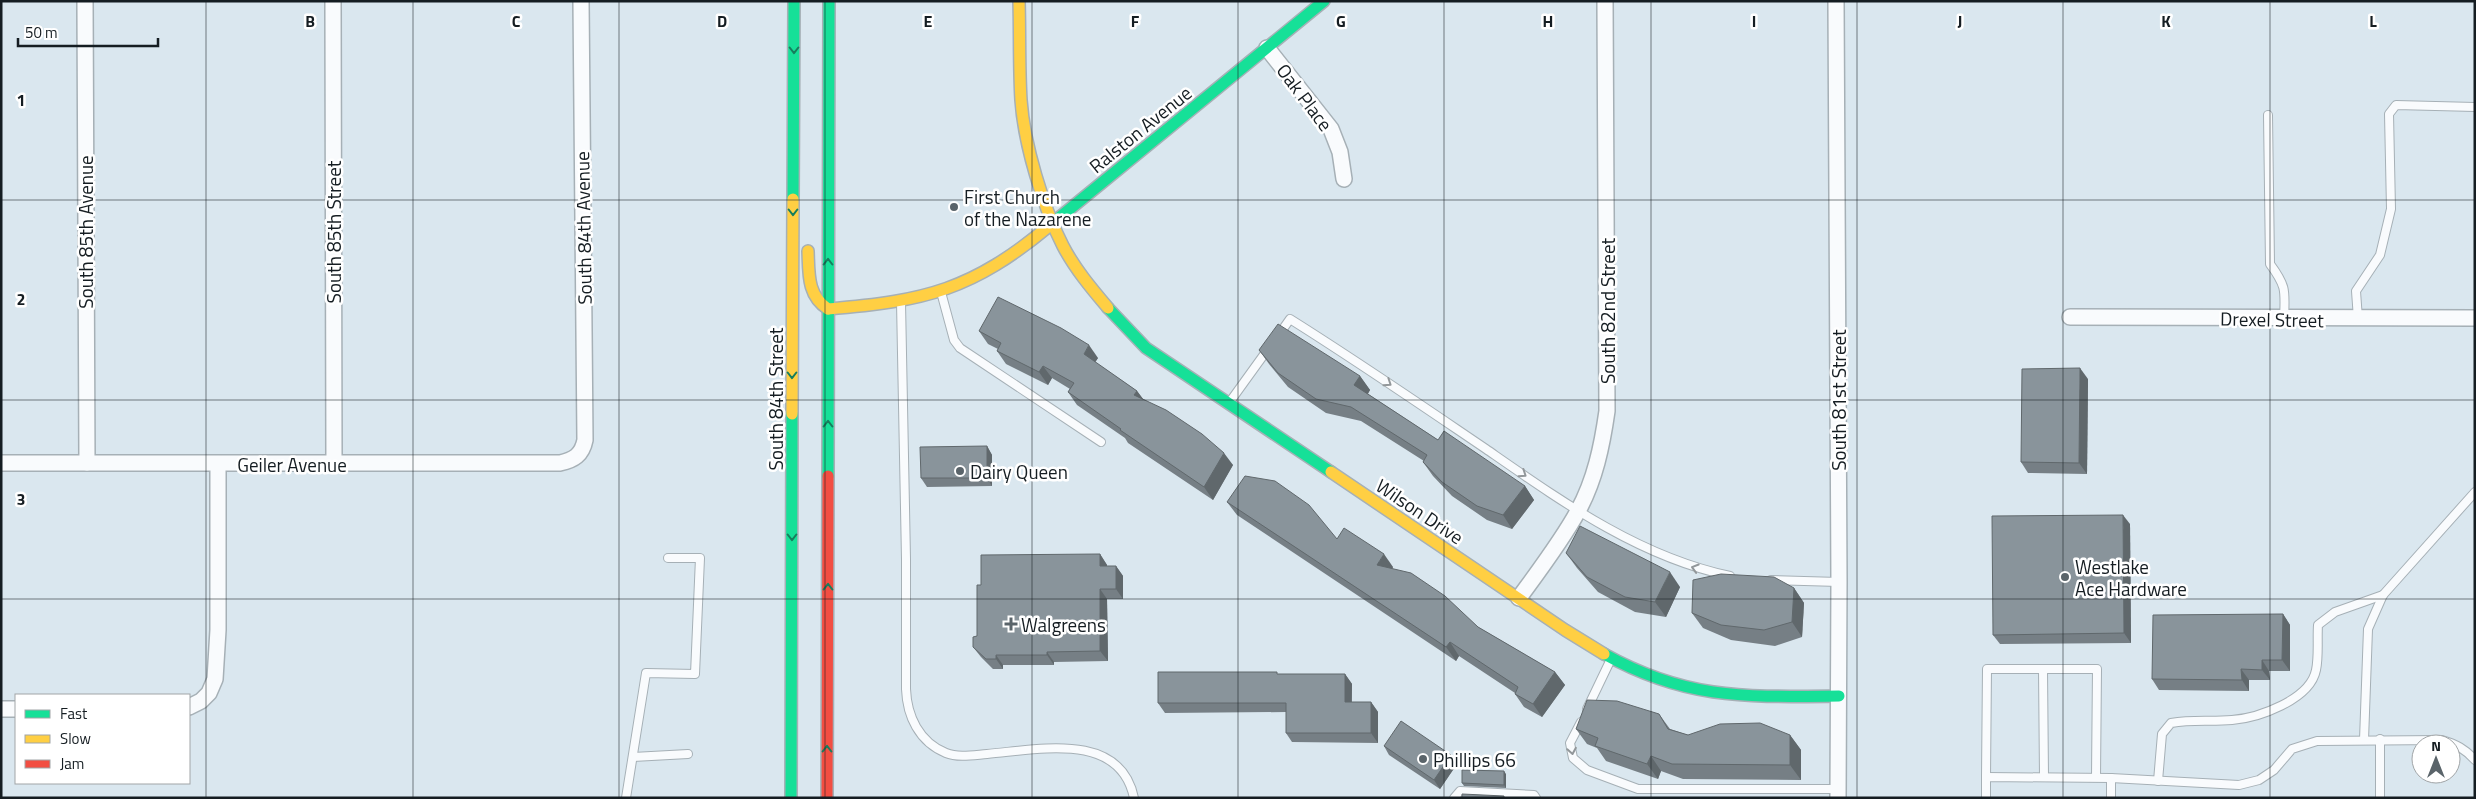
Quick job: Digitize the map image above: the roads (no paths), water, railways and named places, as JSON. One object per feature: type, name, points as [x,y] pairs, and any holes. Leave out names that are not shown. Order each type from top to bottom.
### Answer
[{"type":"street","name":"South 85th Avenue","points":[[85,1],[87,463]]},
{"type":"street","name":"South 85th Street","points":[[333,1],[334,464]]},
{"type":"street","name":"South 84th Avenue","points":[[580,454],[586,440],[581,1]]},
{"type":"street","name":"South 84th Street","points":[[792,798],[794,1]]},
{"type":"street","points":[[827,798],[829,1]]},
{"type":"street","name":"Wilson Drive","points":[[1019,1],[1019,71],[1025,132],[1039,185],[1063,246],[1082,276],[1117,319],[1146,348],[1519,598],[1557,626],[1610,659],[1654,678],[1718,694],[1744,696],[1839,696]]},
{"type":"street","name":"Ralston Avenue","points":[[828,309],[901,302],[974,279],[1000,263],[1054,222],[1324,1]]},
{"type":"street","name":"South 82nd Street","points":[[1519,598],[1578,512],[1598,460],[1607,411],[1605,1]]},
{"type":"street","name":"South 81st Street","points":[[1836,1],[1839,582],[1838,793]]},
{"type":"street","name":"Oak Place","points":[[1267,48],[1331,129],[1340,152],[1344,179]]},
{"type":"street","points":[[793,104],[806,146]]},
{"type":"street","points":[[808,236],[809,282],[813,293],[822,306],[828,309]]},
{"type":"street","name":"Drexel Street","points":[[2070,317],[2475,318]]},
{"type":"street","name":"Geiler Avenue","points":[[1,463],[560,463],[572,460],[580,454]]},
{"type":"street","points":[[190,706],[201,701],[208,694],[215,679],[218,630],[218,464]]},
{"type":"street","points":[[1,709],[15,709]]},
{"type":"lane","points":[[2358,319],[2356,290],[2380,255],[2391,208],[2389,114],[2396,105],[2475,107]]},
{"type":"lane","points":[[2268,115],[2270,264],[2283,282],[2285,290],[2284,319]]},
{"type":"lane","points":[[940,290],[954,340],[960,348],[1101,442]]},
{"type":"lane","points":[[901,302],[906,550],[906,689],[907,702],[913,724],[930,743],[946,753],[966,756],[1060,748],[1084,749],[1106,758],[1114,764],[1132,786],[1134,798]]},
{"type":"lane","points":[[1229,404],[1290,319],[1348,356],[1578,512],[1666,558],[1697,570],[1743,579]]},
{"type":"lane","points":[[2364,740],[2368,629],[2383,595],[2475,492]]},
{"type":"lane","points":[[626,798],[646,673],[695,674],[700,558],[668,558]]},
{"type":"lane","points":[[1762,580],[1839,582]]},
{"type":"lane","points":[[2158,781],[2162,734],[2171,723],[2196,719],[2232,720],[2263,714],[2306,691],[2316,672],[2318,624],[2335,612],[2383,595]]},
{"type":"lane","points":[[1610,659],[1570,744],[1573,758],[1587,770],[1638,789],[1838,793]]},
{"type":"lane","points":[[1986,798],[1987,669],[2097,669],[2096,777]]},
{"type":"lane","points":[[2043,669],[2044,777]]},
{"type":"lane","points":[[2380,740],[2380,798]]},
{"type":"lane","points":[[1986,777],[2096,777],[2238,785],[2259,780],[2274,770],[2292,749],[2317,741],[2442,740],[2454,744],[2467,752],[2475,760]]},
{"type":"lane","points":[[633,757],[688,754]]},
{"type":"lane","points":[[2111,778],[2111,798]]},
{"type":"lane","points":[[1454,798],[1460,791],[1534,795],[1536,798]]},
{"type":"place","name":"First Church of the Nazarene","points":[[954,207]]},
{"type":"place","name":"Dairy Queen","points":[[960,471]]},
{"type":"place","name":"Westlake Ace Hardware","points":[[2065,577]]},
{"type":"place","name":"Walgreens","points":[[1011,624]]},
{"type":"place","name":"Phillips 66","points":[[1423,759]]}]
